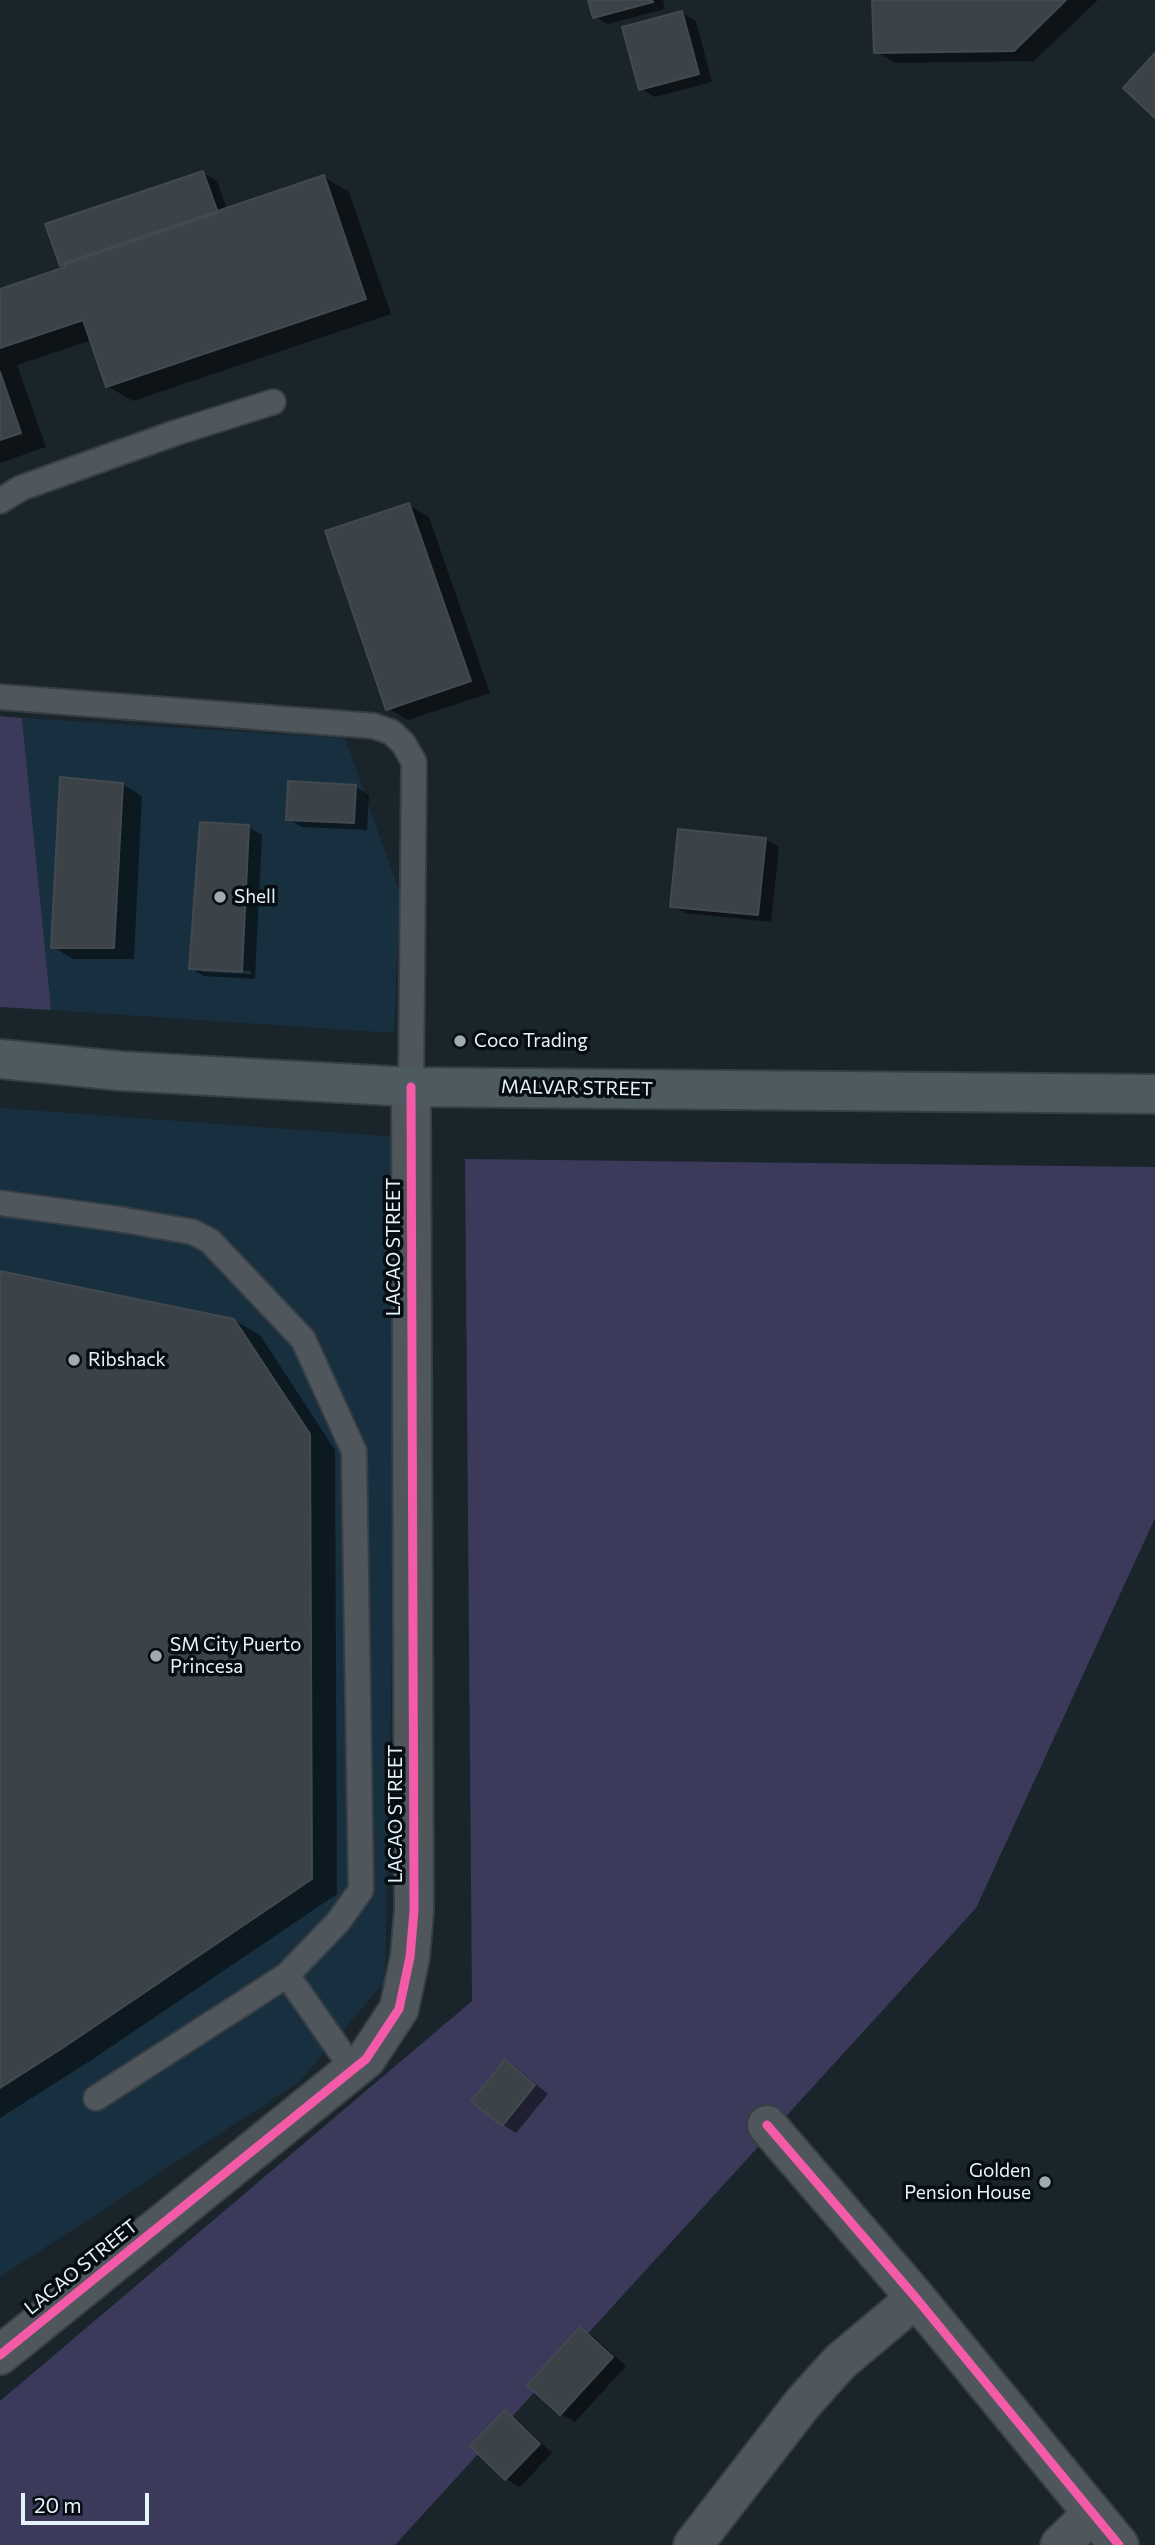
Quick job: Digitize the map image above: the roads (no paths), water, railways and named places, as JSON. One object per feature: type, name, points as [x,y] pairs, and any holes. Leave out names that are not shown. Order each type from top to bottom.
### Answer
[{"type":"main road","name":"MALVAR STREET","points":[[0,1059],[121,1071],[411,1087],[1155,1094]]},
{"type":"street","name":"LACAO STREET","points":[[0,2355],[366,2059],[399,2008],[410,1957],[414,1911],[411,1087]]},
{"type":"street","points":[[767,2125],[916,2298],[1119,2545]]},
{"type":"street","points":[[693,2545],[803,2403],[840,2362],[916,2298]]},
{"type":"street","points":[[1060,2545],[1093,2514]]},
{"type":"lane","points":[[0,501],[34,483],[273,402]]},
{"type":"lane","points":[[0,697],[374,726],[391,732],[409,752],[414,762],[411,1087]]},
{"type":"lane","points":[[0,1203],[155,1225],[193,1232],[210,1241],[303,1339],[354,1451],[361,1891],[338,1922],[287,1975],[96,2098]]},
{"type":"lane","points":[[287,1975],[352,2068]]},
{"type":"place","name":"Shell","points":[[220,897]]},
{"type":"place","name":"Coco Trading","points":[[460,1041]]},
{"type":"place","name":"Ribshack","points":[[74,1360]]},
{"type":"place","name":"SM City Puerto Princesa","points":[[156,1656]]},
{"type":"place","name":"Golden Pension House","points":[[1045,2182]]}]
